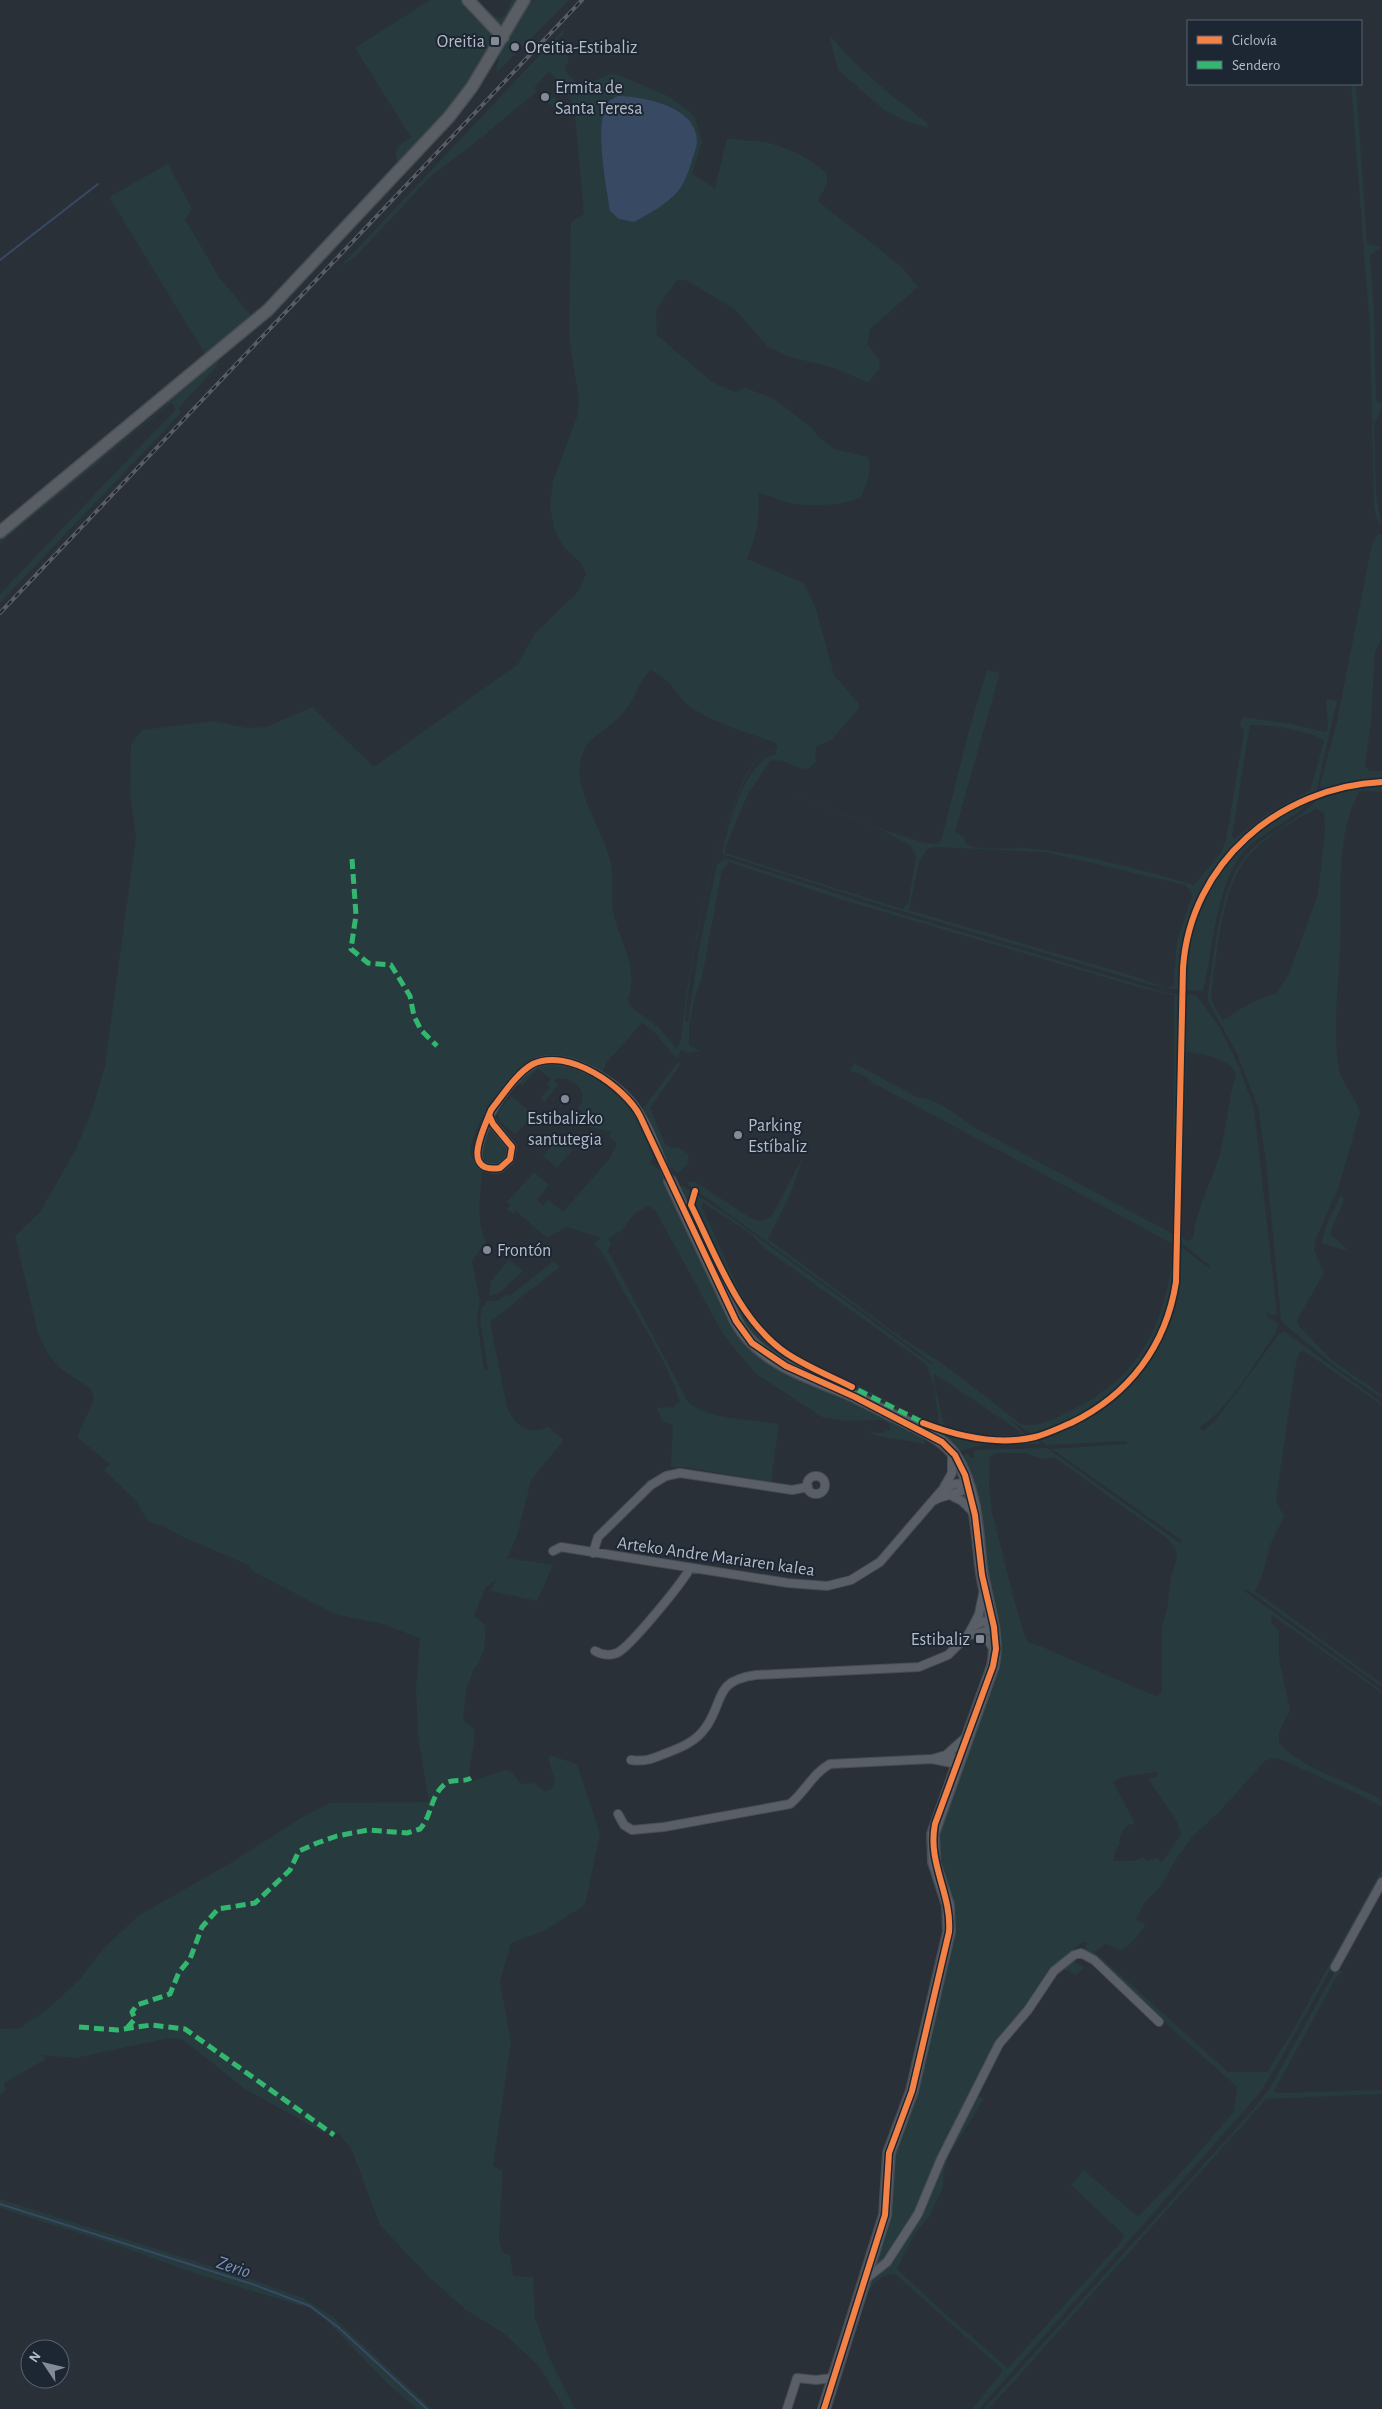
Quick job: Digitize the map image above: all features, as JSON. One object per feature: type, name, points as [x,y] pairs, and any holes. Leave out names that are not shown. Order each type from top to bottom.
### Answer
[{"type":"street","points":[[468,0],[503,37]]},
{"type":"street","points":[[0,532],[268,310],[449,117],[472,87],[524,0]]},
{"type":"street","points":[[489,1115],[493,1124],[512,1147],[510,1159],[500,1168],[490,1168],[482,1164],[476,1153],[489,1115],[497,1102],[525,1070],[534,1064],[550,1061],[570,1063],[594,1071],[636,1108],[746,1337],[798,1373],[855,1397],[927,1433],[948,1447],[961,1465],[969,1486],[975,1516],[984,1588],[993,1625],[995,1652],[993,1666],[935,1824],[932,1844],[934,1862],[948,1905],[949,1932],[912,2091],[889,2153],[885,2215],[832,2378],[824,2409]]},
{"type":"street","name":"Arteko Andre Mariaren kalea","points":[[553,1551],[561,1547],[815,1587],[840,1584],[862,1575],[880,1562],[942,1490],[952,1473],[952,1458],[948,1447]]},
{"type":"street","points":[[593,1553],[595,1542],[605,1529],[651,1485],[666,1476],[680,1473],[792,1490],[808,1487]]},
{"type":"street","points":[[942,1490],[954,1484],[965,1483],[969,1486]]},
{"type":"street","name":"Arteko Andre Mariaren kalea","points":[[933,1501],[964,1490],[969,1486]]},
{"type":"street","points":[[950,1495],[957,1497],[970,1507],[975,1516]]},
{"type":"street","points":[[595,1652],[603,1655],[611,1654],[624,1648],[678,1588],[690,1568]]},
{"type":"street","points":[[631,1760],[644,1762],[694,1740],[707,1727],[723,1691],[735,1679],[756,1674],[919,1667],[948,1655],[968,1635],[973,1626],[979,1614],[984,1588]]},
{"type":"street","points":[[973,1626],[984,1621],[993,1625]]},
{"type":"street","points":[[968,1635],[979,1634],[993,1625]]},
{"type":"street","points":[[979,1634],[988,1640],[995,1652]]},
{"type":"street","points":[[943,1758],[967,1736]]},
{"type":"street","points":[[618,1814],[624,1825],[632,1830],[664,1827],[790,1804],[821,1770],[830,1764],[932,1760],[951,1755],[957,1764]]},
{"type":"street","points":[[943,1758],[950,1780]]},
{"type":"street","points":[[1335,1966],[1382,1882]]},
{"type":"street","points":[[866,2278],[887,2262],[918,2214],[941,2159],[999,2044],[1028,2010],[1054,1971],[1074,1954],[1082,1952],[1094,1960],[1159,2022]]},
{"type":"street","points":[[787,2409],[797,2378],[816,2380],[832,2378]]},
{"type":"green space","points":[[430,0],[463,0],[494,35],[494,41],[470,83],[437,124],[398,167],[397,149],[411,137],[355,48]]},
{"type":"green space","points":[[473,0],[478,0],[487,10],[500,19],[505,15],[512,0],[520,0],[504,23],[499,25]]},
{"type":"green space","points":[[528,0],[569,0],[496,73],[500,49]]},
{"type":"green space","points":[[565,28],[563,34],[556,41],[569,58],[565,70],[580,87],[610,74],[619,75],[670,97],[690,112],[695,118],[702,142],[692,174],[715,188],[727,138],[772,144],[797,154],[827,174],[827,184],[818,201],[902,267],[918,287],[870,329],[867,344],[879,359],[880,368],[868,383],[835,368],[790,357],[768,347],[736,310],[686,280],[677,280],[656,310],[657,335],[712,382],[735,392],[745,388],[773,398],[811,427],[820,438],[834,449],[868,457],[870,467],[861,497],[847,502],[830,505],[803,505],[758,493],[759,510],[757,526],[747,559],[804,583],[816,609],[834,675],[859,704],[859,709],[831,740],[817,746],[815,752],[816,762],[808,769],[802,769],[781,761],[770,761],[748,794],[725,848],[725,853],[902,909],[908,904],[916,857],[911,846],[884,831],[769,785],[887,831],[925,843],[936,844],[941,841],[971,723],[987,670],[1000,673],[955,831],[964,837],[965,843],[970,846],[984,848],[1025,848],[1068,854],[1194,885],[1220,854],[1226,841],[1244,731],[1240,725],[1242,717],[1292,724],[1325,732],[1328,729],[1326,699],[1337,701],[1316,793],[1274,814],[1238,843],[1210,880],[1191,921],[1181,967],[1175,1284],[1163,1326],[1144,1362],[1132,1377],[1117,1392],[1100,1404],[1070,1422],[1047,1432],[1035,1436],[1009,1419],[1029,1437],[966,1436],[932,1425],[804,1362],[772,1341],[755,1322],[770,1341],[785,1354],[935,1430],[973,1439],[1035,1439],[1042,1444],[982,1445],[957,1452],[797,1369],[749,1337],[678,1188],[682,1185],[729,1216],[931,1364],[933,1363],[686,1183],[694,1181],[752,1219],[761,1221],[771,1217],[805,1153],[789,1197],[768,1239],[902,1338],[943,1364],[1021,1424],[1035,1425],[1048,1422],[1097,1396],[1134,1363],[1147,1343],[1165,1299],[1175,1245],[874,1085],[864,1076],[850,1071],[854,1063],[917,1097],[939,1104],[970,1125],[1173,1234],[1174,995],[1145,989],[840,899],[729,862],[722,870],[702,977],[695,997],[689,1025],[689,1045],[700,1051],[689,1053],[681,1050],[677,1059],[654,1032],[642,1023],[607,1062],[602,1073],[579,1062],[565,1060],[524,1066],[515,1073],[497,1094],[475,1134],[471,1146],[471,1155],[482,1171],[480,1216],[486,1242],[472,1261],[480,1302],[477,1318],[484,1370],[488,1370],[480,1320],[482,1307],[486,1301],[497,1301],[504,1296],[511,1295],[553,1261],[560,1267],[490,1322],[507,1407],[514,1420],[523,1428],[529,1430],[541,1430],[548,1427],[564,1440],[531,1480],[517,1536],[507,1558],[553,1565],[537,1601],[490,1591],[496,1580],[485,1588],[474,1616],[485,1625],[485,1646],[466,1691],[463,1720],[475,1730],[469,1779],[472,1781],[506,1770],[512,1772],[521,1784],[533,1783],[544,1791],[551,1789],[555,1782],[548,1757],[552,1756],[577,1764],[600,1834],[585,1905],[544,1931],[511,1943],[500,1982],[511,2042],[493,2166],[503,2171],[499,2237],[502,2253],[510,2255],[513,2276],[533,2277],[535,2317],[549,2357],[575,2409],[565,2409],[538,2365],[502,2332],[466,2310],[428,2276],[380,2225],[351,2148],[338,2133],[322,2132],[245,2089],[183,2040],[170,2038],[75,2058],[43,2055],[46,2059],[4,2083],[5,2091],[0,2094],[0,2029],[20,2028],[50,2007],[80,1979],[103,1949],[138,1916],[229,1864],[304,1816],[330,1803],[429,1802],[418,1735],[416,1687],[420,1638],[382,1624],[335,1614],[252,1571],[248,1565],[185,1538],[161,1525],[149,1522],[136,1501],[104,1470],[110,1464],[77,1437],[94,1399],[91,1389],[60,1368],[48,1354],[38,1333],[15,1236],[40,1212],[76,1149],[92,1110],[105,1066],[136,836],[130,796],[131,745],[142,730],[214,721],[246,728],[267,727],[312,707],[374,767],[518,664],[535,633],[576,594],[586,573],[580,562],[565,548],[554,530],[550,506],[553,481],[577,417],[579,402],[569,335],[571,222],[584,214],[575,115],[572,102],[563,86],[549,72],[535,86],[536,92],[430,177],[357,255],[339,268]],"holes":[[[650,670],[670,683],[686,703],[702,714],[732,728],[774,742],[778,746],[777,749],[760,756],[748,770],[725,828],[700,917],[681,1039],[677,1049],[659,1028],[630,1006],[628,1000],[631,988],[631,968],[613,912],[610,860],[587,804],[580,775],[580,761],[588,743],[624,712]],[[1250,725],[1289,729],[1310,734],[1324,741],[1310,790],[1268,813],[1234,839],[1232,836]],[[776,750],[776,754],[765,759],[747,781],[733,812],[722,854],[878,904],[1166,988],[1133,976],[909,910],[919,862],[927,849],[933,847],[1045,852],[1185,885],[1192,893],[1192,896],[1177,941],[1173,986],[1167,988],[1178,990],[1178,994],[1163,992],[875,906],[725,858],[717,865],[699,949],[688,1022],[685,1021],[697,937],[717,854],[726,827],[748,773],[755,762],[765,754]],[[702,1202],[750,1233],[764,1248],[926,1364],[934,1385],[939,1424],[915,1416],[871,1392],[811,1364],[775,1340],[761,1324],[738,1288],[703,1210]],[[935,1374],[1019,1431],[1020,1435],[982,1435],[949,1429],[943,1421],[933,1377]]]},
{"type":"green space","points":[[829,34],[887,92],[926,122],[928,128],[906,121],[884,110],[838,70]]},
{"type":"green space","points":[[1351,85],[1355,85],[1357,96],[1367,244],[1382,247],[1370,255],[1374,314],[1376,399],[1378,403],[1382,402],[1382,409],[1374,424],[1376,494],[1382,528],[1376,516],[1374,505],[1370,328]]},
{"type":"green space","points":[[545,91],[567,106],[563,113],[540,98]]},
{"type":"green space","points":[[168,164],[192,209],[185,219],[219,277],[253,318],[207,357],[109,197]]},
{"type":"green space","points":[[224,352],[216,367],[179,408],[181,413],[0,603],[0,594],[175,410],[174,405],[171,403],[0,543],[0,540],[158,412],[168,403],[168,400]]},
{"type":"green space","points":[[1378,534],[1382,534],[1382,637],[1375,652],[1371,722],[1365,766],[1369,771],[1382,771],[1382,781],[1360,781],[1322,790],[1320,785],[1336,726],[1372,544]]},
{"type":"green space","points":[[1382,783],[1382,792],[1360,791],[1346,827],[1341,867],[1341,928],[1336,1025],[1337,1055],[1341,1075],[1360,1113],[1339,1186],[1317,1236],[1314,1250],[1324,1273],[1297,1320],[1299,1326],[1332,1360],[1382,1395],[1382,1398],[1337,1368],[1284,1324],[1281,1319],[1266,1162],[1258,1107],[1237,1054],[1208,1001],[1221,916],[1232,878],[1241,862],[1259,843],[1308,809],[1319,795],[1339,788]],"holes":[[[1317,809],[1324,813],[1325,832],[1318,894],[1289,974],[1277,993],[1252,1002],[1223,1020],[1213,1004],[1211,994],[1224,910],[1234,879],[1248,857],[1265,840]]]},
{"type":"green space","points":[[1313,798],[1299,812],[1249,846],[1238,859],[1229,875],[1223,894],[1203,991],[1187,990],[1187,994],[1197,996],[1220,1028],[1239,1067],[1254,1108],[1277,1313],[1272,1316],[1267,1312],[1267,1316],[1278,1324],[1276,1333],[1232,1396],[1222,1408],[1200,1427],[1203,1431],[1216,1420],[1278,1335],[1284,1331],[1382,1403],[1382,1405],[1304,1351],[1299,1353],[1295,1368],[1276,1500],[1284,1517],[1270,1545],[1263,1573],[1255,1591],[1382,1684],[1382,1687],[1248,1590],[1243,1590],[1382,1691],[1382,1693],[1272,1615],[1271,1623],[1279,1630],[1279,1659],[1290,1710],[1279,1732],[1279,1743],[1288,1752],[1313,1768],[1382,1800],[1382,1807],[1280,1759],[1273,1758],[1265,1761],[1220,1811],[1193,1836],[1178,1856],[1160,1887],[1144,1903],[1136,1920],[1146,1924],[1137,1937],[1122,1951],[1106,1944],[1095,1952],[1228,2072],[1267,2072],[1292,2032],[1382,1869],[1382,1878],[1259,2094],[979,2409],[972,2409],[1002,2372],[1001,2368],[895,2274],[885,2276],[871,2288],[862,2307],[854,2336],[852,2332],[868,2285],[888,2264],[935,2178],[976,2095],[984,2099],[949,2155],[944,2172],[943,2187],[930,2215],[914,2235],[897,2269],[1008,2368],[1121,2242],[1124,2235],[1071,2185],[1084,2170],[1138,2217],[1191,2162],[1234,2111],[1237,2087],[1084,1950],[1087,1943],[1083,1942],[1067,1955],[1084,1968],[1076,1975],[1062,1968],[1044,1993],[1036,1991],[1030,2003],[1014,2021],[933,2170],[912,2218],[879,2268],[872,2273],[890,2167],[951,1936],[936,1844],[998,1658],[962,1456],[968,1453],[970,1458],[974,1458],[973,1452],[977,1450],[1047,1448],[1180,1543],[1181,1540],[1052,1449],[1127,1444],[1127,1441],[1046,1445],[1037,1438],[1061,1428],[1104,1403],[1123,1388],[1140,1370],[1154,1350],[1165,1327],[1173,1302],[1176,1288],[1179,1245],[1210,1269],[1210,1266],[1179,1241],[1185,961],[1191,934],[1200,908],[1226,861],[1244,841],[1288,809]],"holes":[[[1187,1051],[1222,1061],[1228,1064],[1236,1074],[1219,1157],[1200,1207],[1193,1238],[1188,1241],[1183,1238],[1181,1233]],[[997,1453],[1025,1453],[1042,1459],[1054,1457],[1168,1539],[1175,1548],[1177,1557],[1162,1626],[1162,1690],[1158,1697],[1029,1643],[1024,1634],[1014,1599],[992,1512],[989,1484],[990,1457]],[[1157,1772],[1157,1776],[1148,1779],[1177,1821],[1181,1835],[1162,1862],[1157,1858],[1147,1861],[1143,1857],[1132,1861],[1114,1861],[1114,1854],[1120,1844],[1119,1839],[1126,1826],[1135,1823],[1113,1782],[1122,1777]]]},
{"type":"green space","points":[[679,1061],[680,1065],[650,1108],[665,1143],[671,1148],[680,1148],[688,1154],[689,1163],[678,1173],[665,1164],[640,1112]]},
{"type":"green space","points":[[546,1064],[571,1069],[596,1079],[617,1094],[635,1114],[655,1156],[650,1163],[662,1172],[739,1335],[832,1391],[923,1435],[925,1444],[878,1436],[866,1431],[881,1433],[891,1429],[889,1424],[882,1420],[846,1421],[822,1417],[755,1373],[723,1334],[655,1210],[648,1206],[634,1214],[622,1230],[608,1239],[611,1243],[608,1251],[688,1402],[696,1408],[718,1415],[779,1424],[771,1482],[685,1467],[671,1467],[673,1425],[662,1421],[657,1408],[674,1407],[680,1401],[668,1371],[653,1342],[605,1257],[593,1243],[601,1238],[567,1227],[547,1238],[516,1211],[513,1214],[507,1209],[511,1205],[507,1202],[534,1172],[549,1185],[537,1200],[543,1205],[548,1199],[563,1212],[610,1158],[617,1143],[609,1136],[611,1132],[582,1125],[586,1115],[578,1108],[583,1096],[578,1085],[566,1079],[553,1080],[558,1084],[545,1102],[540,1098],[550,1087],[547,1083],[551,1079],[538,1069],[522,1086],[518,1083],[532,1068]]},
{"type":"green space","points":[[511,1096],[534,1115],[515,1134],[499,1121],[497,1113]]},
{"type":"green space","points":[[490,1127],[508,1148],[508,1153],[500,1164],[490,1164],[481,1156],[481,1147]]},
{"type":"green space","points":[[559,1138],[573,1150],[557,1168],[543,1156]]},
{"type":"green space","points":[[1341,1195],[1344,1199],[1333,1225],[1331,1235],[1351,1252],[1321,1243],[1328,1221]]},
{"type":"green space","points":[[509,1259],[523,1271],[498,1294],[489,1296],[491,1281]]},
{"type":"green space","points":[[1336,1969],[1343,1972],[1336,1978],[1274,2091],[1278,2093],[1382,2090],[1382,2094],[1266,2099],[1016,2379],[988,2409],[984,2409],[1258,2104],[1270,2088]]},
{"type":"green space","points":[[0,2199],[248,2278],[303,2298],[332,2316],[432,2409],[417,2409],[388,2384],[327,2321],[309,2308],[203,2276],[119,2246],[0,2208]]},
{"type":"water","points":[[618,96],[655,101],[679,112],[688,119],[694,129],[697,141],[688,172],[678,191],[652,212],[634,222],[619,219],[610,211],[604,172],[601,142],[603,115],[606,105]]},
{"type":"waterway","points":[[0,260],[98,184]]},
{"type":"waterway","name":"Zerio","points":[[0,2204],[252,2284],[310,2306],[338,2327],[427,2409]]},
{"type":"railway","points":[[0,613],[582,0]]},
{"type":"marked path","points":[[352,859],[356,915],[351,949],[368,963],[391,965],[410,996],[414,1016],[421,1030],[437,1046]]},
{"type":"marked path","points":[[858,1390],[928,1425]]},
{"type":"marked path","points":[[127,2028],[135,2019],[132,2012],[137,2005],[170,1994],[179,1972],[190,1959],[202,1927],[218,1909],[255,1903],[290,1870],[299,1851],[317,1843],[337,1836],[368,1830],[407,1833],[420,1829],[440,1789],[448,1782],[471,1778]]},
{"type":"marked path","points":[[79,2027],[117,2030],[151,2025],[185,2029],[334,2135]]},
{"type":"cycle path","points":[[923,1423],[964,1436],[992,1440],[1021,1440],[1035,1437],[1071,1423],[1092,1412],[1127,1383],[1142,1366],[1164,1327],[1176,1282],[1183,968],[1189,930],[1203,895],[1222,864],[1247,838],[1276,815],[1309,798],[1344,787],[1382,782]]},
{"type":"cycle path","points":[[489,1115],[493,1124],[512,1147],[510,1159],[500,1168],[488,1168],[480,1164],[478,1157],[480,1137],[491,1110],[512,1083],[527,1068],[547,1060],[562,1061],[578,1065],[609,1082],[633,1105],[640,1116],[736,1321],[752,1343],[786,1366],[855,1397],[942,1442],[955,1455],[965,1475],[975,1515],[982,1575],[994,1627],[996,1649],[993,1666],[935,1824],[934,1852],[947,1905],[949,1932],[912,2091],[889,2153],[885,2215],[824,2409]]},
{"type":"cycle path","points":[[695,1191],[691,1205],[719,1265],[741,1305],[754,1323],[786,1353],[852,1387]]},
{"type":"place","name":"Oreitia","points":[[495,41]]},
{"type":"place","name":"Oreitia-Estibaliz","points":[[515,47]]},
{"type":"place","name":"Ermita de Santa Teresa","points":[[545,97]]},
{"type":"place","name":"Estibalizko santutegia","points":[[565,1099]]},
{"type":"place","name":"Parking Estíbaliz","points":[[738,1135]]},
{"type":"place","name":"Frontón","points":[[487,1250]]},
{"type":"place","name":"Estibaliz","points":[[980,1639]]}]
